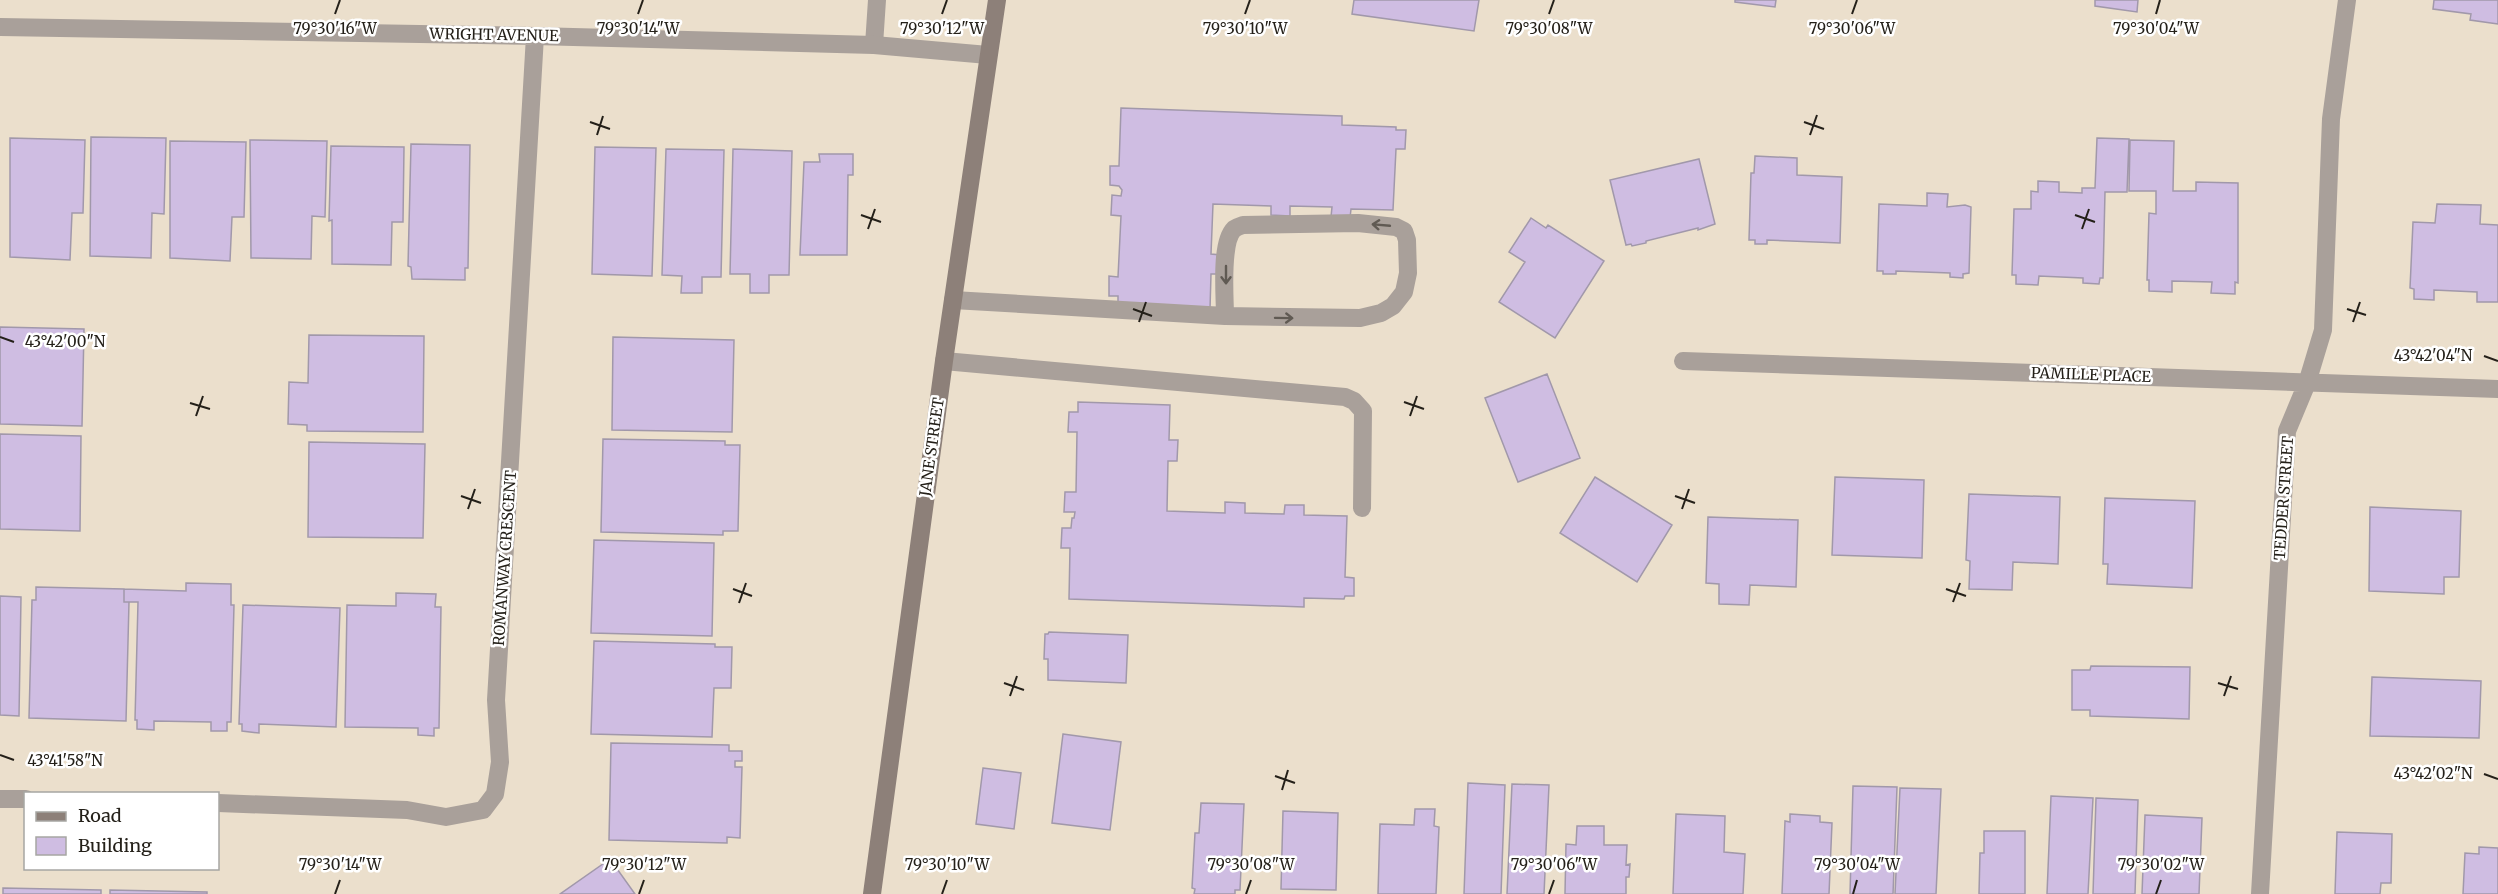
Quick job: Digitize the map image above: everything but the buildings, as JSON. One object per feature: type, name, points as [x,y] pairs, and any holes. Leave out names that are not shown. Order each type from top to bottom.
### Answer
[{"type":"main road","name":"JANE STREET","points":[[872,894],[944,361],[997,0]]},
{"type":"street","points":[[874,45],[877,0]]},
{"type":"street","name":"TEDDER STREET","points":[[2260,894],[2287,431],[2307,383],[2323,330],[2331,119],[2348,0]]},
{"type":"street","name":"WRIGHT AVENUE","points":[[0,27],[535,36],[874,45],[988,55]]},
{"type":"street","name":"ROMANWAY CRESCENT","points":[[219,803],[385,809],[446,817],[483,810],[495,794],[500,762],[496,700],[535,36]]},
{"type":"street","points":[[953,300],[1225,316],[1360,318],[1381,313],[1393,306],[1404,292],[1408,273],[1407,240],[1404,231],[1396,227],[1358,223],[1243,225],[1234,229],[1226,258],[1225,316]]},
{"type":"street","points":[[944,361],[1345,397],[1354,401],[1363,411],[1362,508]]},
{"type":"street","name":"PAMILLE PLACE","points":[[1683,361],[2498,389]]},
{"type":"street","points":[[0,799],[24,799]]}]
